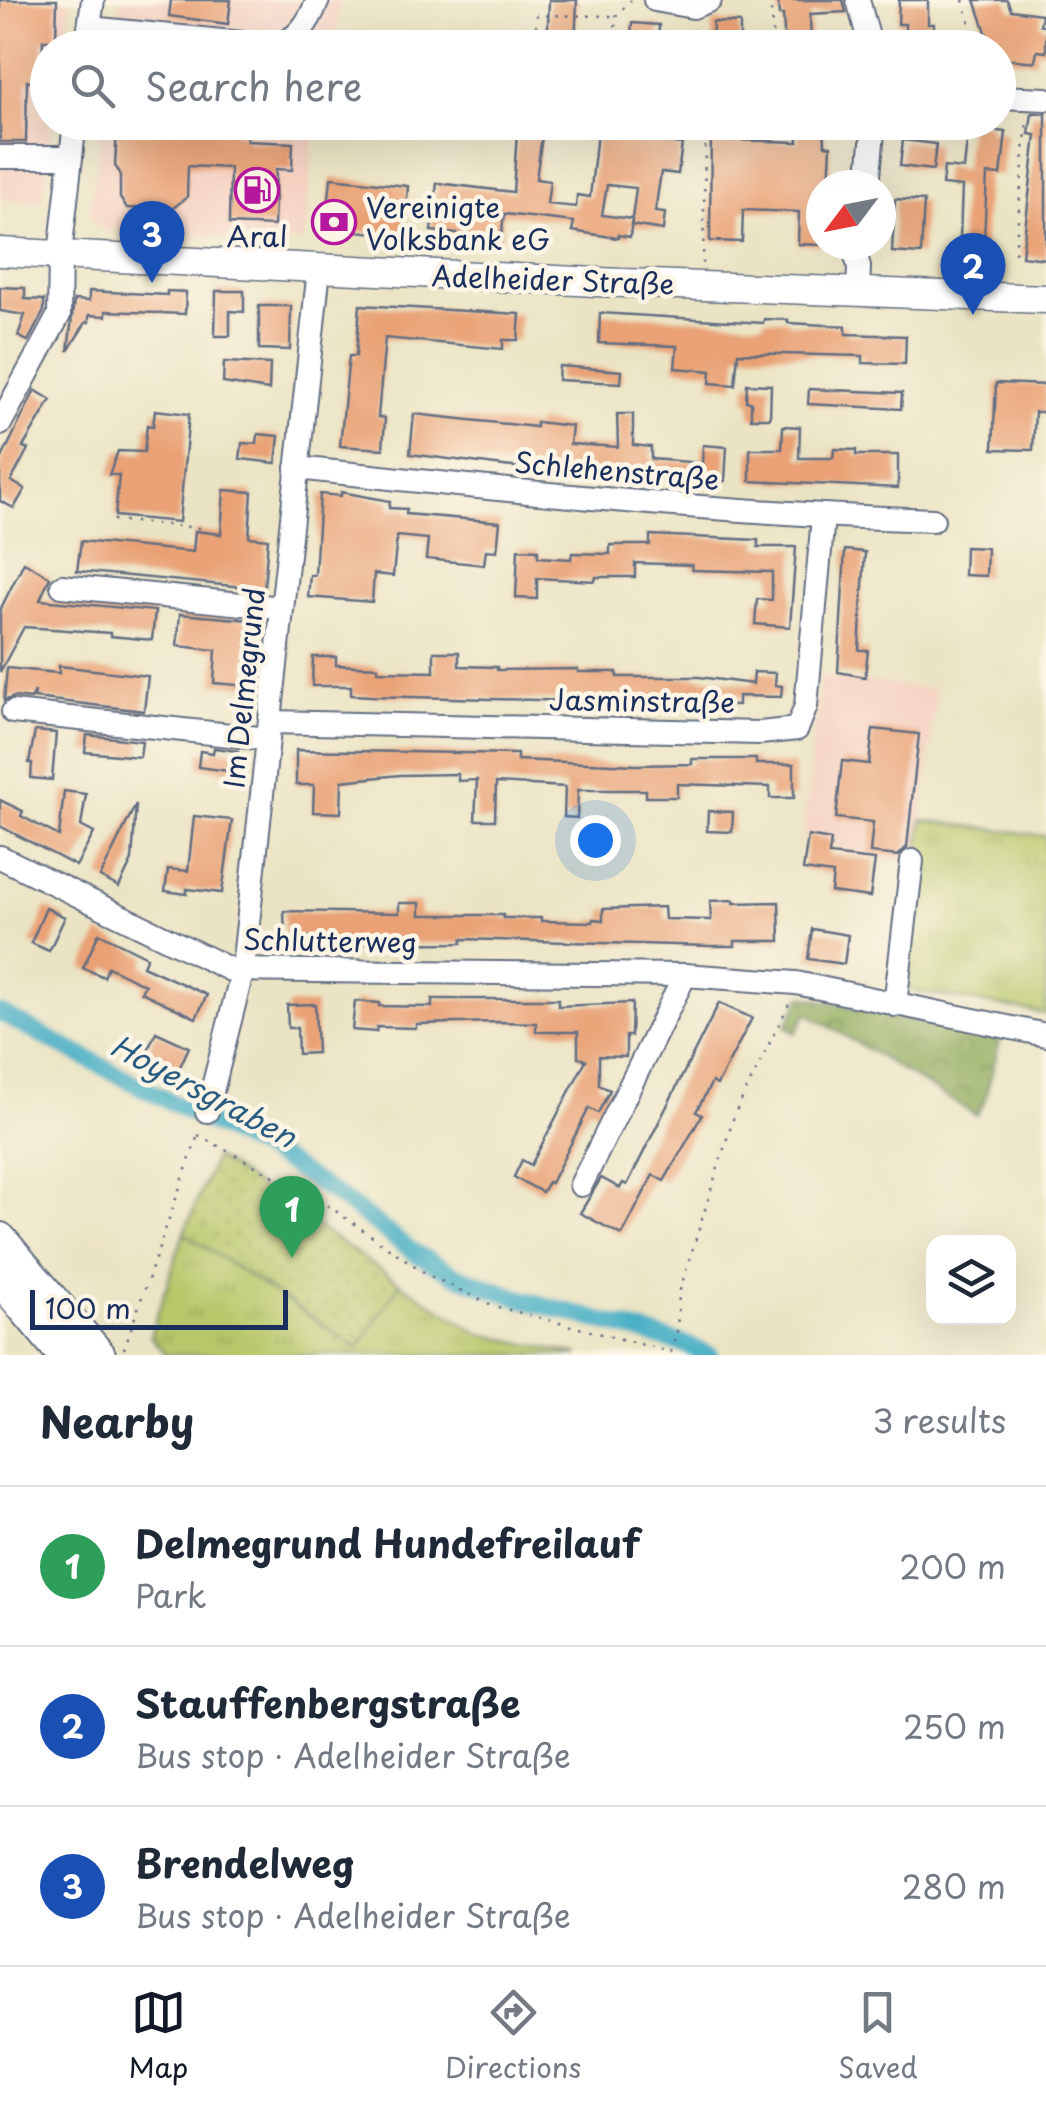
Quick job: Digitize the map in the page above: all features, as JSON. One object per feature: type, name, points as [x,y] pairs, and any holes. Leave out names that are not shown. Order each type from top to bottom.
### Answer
[{"type":"highway","points":[[0,1239],[111,1352]]},
{"type":"highway","points":[[0,1280],[64,1355]]},
{"type":"main road","name":"Adelheider Straße","points":[[0,252],[702,285],[857,268],[1046,300]]},
{"type":"street","points":[[89,30],[93,0]]},
{"type":"street","points":[[301,30],[318,0]]},
{"type":"street","points":[[655,0],[693,6],[710,0]]},
{"type":"street","points":[[858,0],[866,30]]},
{"type":"street","points":[[0,424],[60,315],[59,156],[67,140]]},
{"type":"street","points":[[869,170],[872,140]]},
{"type":"street","points":[[0,156],[59,156]]},
{"type":"street","name":"Im Delmegrund","points":[[207,1111],[243,969],[319,268]]},
{"type":"street","name":"Schlehenstraße","points":[[297,468],[602,501],[933,520]]},
{"type":"street","name":"Jasminstraße","points":[[13,712],[269,730],[804,731],[823,516]]},
{"type":"street","points":[[62,586],[282,608]]},
{"type":"street","name":"Schlutterweg","points":[[0,858],[231,970],[685,975],[796,984],[1046,1035]]},
{"type":"street","points":[[895,1005],[912,861]]},
{"type":"street","points":[[581,1185],[685,975]]},
{"type":"path","points":[[615,30],[616,16],[631,0]]},
{"type":"path","points":[[770,0],[772,30]]},
{"type":"path","points":[[962,0],[972,30]]},
{"type":"path","points":[[536,30],[537,15],[616,16]]},
{"type":"path","points":[[1015,254],[1037,98]]},
{"type":"path","points":[[702,285],[706,146]]},
{"type":"path","points":[[113,520],[200,528]]},
{"type":"path","points":[[111,1352],[198,1134],[324,1203],[428,1275],[494,1306],[671,1352],[677,1332],[679,1293],[736,1113],[796,984]]},
{"type":"shaded area","points":[[0,0],[71,0],[67,30],[30,30],[30,140],[51,140],[42,201],[0,199]]},
{"type":"shaded area","points":[[120,0],[340,0],[337,30],[116,30]]},
{"type":"shaded area","points":[[100,140],[314,140],[304,242],[104,230],[89,214]]},
{"type":"shaded area","points":[[820,677],[936,689],[918,862],[845,854],[832,839],[803,835]]},
{"type":"green space","points":[[922,820],[1046,836],[1046,1014],[907,990]]},
{"type":"green space","points":[[802,996],[1000,1041],[984,1102],[976,1115],[807,1013],[796,1033],[786,1026]]},
{"type":"green space","points":[[215,1157],[400,1283],[358,1348],[184,1233]]},
{"type":"green space","points":[[184,1233],[357,1348],[400,1283],[480,1334],[580,1355],[166,1355],[150,1336]]},
{"type":"building","points":[[0,0],[57,0],[56,30],[30,30],[26,142],[0,142]]},
{"type":"building","points":[[171,0],[231,0],[228,24],[169,16]]},
{"type":"building","points":[[549,0],[577,0],[576,30],[548,30]]},
{"type":"building","points":[[778,0],[843,0],[846,12],[810,14],[810,30],[784,30],[783,15],[779,15]]},
{"type":"building","points":[[899,0],[928,0],[928,24],[934,24],[934,30],[905,30],[905,24],[898,24]]},
{"type":"building","points":[[975,0],[1007,0],[1011,10],[1042,14],[1040,25],[1046,26],[1046,52],[1037,51],[1035,62],[1016,60],[1016,30],[985,30]]},
{"type":"building","points":[[713,22],[740,23],[740,30],[713,30]]},
{"type":"building","points":[[632,23],[659,25],[659,30],[631,30]]},
{"type":"building","points":[[1032,113],[1046,114],[1046,259],[1022,256],[1036,135],[1029,134]]},
{"type":"building","points":[[116,140],[293,143],[292,170],[276,169],[274,226],[229,224],[230,168],[188,166],[187,197],[172,209],[127,208],[120,198],[120,173],[115,166]]},
{"type":"building","points":[[516,140],[541,140],[536,179],[550,181],[547,204],[576,207],[577,195],[590,197],[596,140],[682,144],[678,174],[661,172],[655,212],[665,213],[663,230],[631,225],[630,237],[572,231],[574,222],[504,214],[501,239],[431,231],[437,183],[513,192]],"holes":[[[607,185],[636,188],[632,219],[602,215]]]},
{"type":"building","points":[[711,140],[825,140],[825,145],[831,146],[830,170],[806,170],[806,244],[798,244],[799,212],[743,210],[742,242],[710,241]]},
{"type":"building","points":[[903,140],[936,144],[933,170],[900,166]]},
{"type":"building","points":[[967,140],[1005,140],[1001,175],[987,174],[983,264],[959,263],[962,187],[942,185],[944,167],[964,169]]},
{"type":"building","points":[[331,178],[408,186],[404,236],[326,228]]},
{"type":"building","points":[[896,199],[924,201],[921,254],[896,252]]},
{"type":"building","points":[[0,287],[25,288],[25,299],[44,300],[44,311],[28,341],[18,336],[25,315],[0,311]]},
{"type":"building","points":[[89,291],[167,295],[167,291],[186,292],[185,314],[106,311],[106,316],[89,315],[89,322],[68,351],[74,300],[89,301]]},
{"type":"building","points":[[216,291],[244,291],[244,312],[230,311],[230,336],[215,336]]},
{"type":"building","points":[[360,305],[520,314],[518,340],[503,340],[503,349],[385,338],[378,417],[385,418],[383,449],[340,446],[349,356],[356,356]]},
{"type":"building","points":[[259,306],[291,306],[290,350],[259,349]]},
{"type":"building","points":[[600,313],[763,323],[764,319],[788,320],[846,326],[846,334],[906,336],[905,364],[863,363],[863,356],[738,353],[735,385],[710,383],[711,371],[675,368],[677,346],[599,343]]},
{"type":"building","points":[[224,362],[270,364],[269,390],[223,383]]},
{"type":"building","points":[[559,366],[622,371],[621,383],[558,380]]},
{"type":"building","points":[[996,383],[1046,385],[1046,412],[1035,412],[1033,450],[993,449]]},
{"type":"building","points":[[747,384],[771,385],[770,418],[751,418]]},
{"type":"building","points":[[809,389],[902,393],[901,409],[808,404]]},
{"type":"building","points":[[35,390],[51,400],[23,447],[28,449],[11,481],[25,489],[14,508],[0,501],[0,462]]},
{"type":"building","points":[[155,410],[189,414],[179,522],[115,516],[119,475],[109,475],[118,451],[144,452],[147,425],[153,426]]},
{"type":"building","points":[[414,414],[536,427],[536,422],[572,426],[570,444],[618,447],[617,414],[633,414],[633,445],[651,447],[651,459],[702,463],[703,445],[727,447],[725,481],[567,474],[410,454]]},
{"type":"building","points":[[783,426],[800,427],[799,458],[833,458],[834,449],[856,450],[856,455],[898,455],[898,488],[750,481],[750,449],[782,449]]},
{"type":"building","points":[[258,434],[279,436],[276,463],[240,459],[242,443],[257,444]]},
{"type":"building","points":[[224,490],[252,492],[249,537],[268,539],[264,589],[77,571],[81,541],[193,552],[195,531],[221,534]]},
{"type":"building","points":[[341,492],[390,501],[389,508],[407,509],[406,514],[500,522],[497,551],[486,550],[484,565],[426,559],[428,539],[397,536],[393,576],[374,574],[372,602],[308,597],[310,575],[315,575],[320,494],[341,496]]},
{"type":"building","points":[[650,535],[758,540],[758,547],[796,547],[790,627],[755,624],[757,599],[772,600],[772,572],[692,570],[692,565],[635,563],[635,577],[596,577],[595,581],[537,578],[537,599],[516,598],[518,549],[538,550],[538,557],[571,559],[572,553],[610,554],[610,545],[650,545]]},
{"type":"building","points":[[965,547],[987,548],[986,576],[964,575]]},
{"type":"building","points":[[845,550],[865,552],[859,650],[868,650],[865,677],[838,672]]},
{"type":"building","points":[[24,562],[50,577],[40,600],[155,611],[152,640],[24,627],[0,672],[0,610]]},
{"type":"building","points":[[180,614],[249,620],[249,686],[214,683],[216,650],[177,646]]},
{"type":"building","points":[[434,652],[459,652],[459,666],[497,670],[578,669],[617,672],[617,677],[699,677],[753,684],[754,672],[776,673],[775,685],[782,686],[781,697],[738,696],[738,705],[371,696],[351,695],[351,686],[312,686],[313,657],[336,657],[336,665],[378,667],[378,671],[434,672]]},
{"type":"building","points":[[59,666],[148,676],[144,711],[34,698],[35,691],[31,699],[14,697],[4,701],[7,668],[59,673]]},
{"type":"building","points":[[873,729],[919,734],[907,847],[898,856],[870,853],[873,822],[836,818],[842,761],[869,764]]},
{"type":"building","points":[[35,731],[56,733],[52,780],[31,778],[29,763]]},
{"type":"building","points":[[87,735],[142,741],[140,757],[85,752]]},
{"type":"building","points":[[214,748],[238,751],[236,772],[198,767],[200,751],[213,753]]},
{"type":"building","points":[[296,750],[517,754],[517,760],[636,765],[692,764],[692,759],[756,759],[756,764],[794,764],[794,798],[770,798],[770,787],[677,784],[677,797],[646,797],[646,790],[578,790],[577,818],[564,817],[565,787],[496,783],[495,820],[475,820],[477,780],[458,781],[458,774],[400,775],[342,781],[341,813],[313,812],[314,785],[296,785]]},
{"type":"building","points":[[64,791],[86,794],[81,826],[94,833],[76,866],[0,826],[0,800],[59,836]]},
{"type":"building","points":[[136,804],[132,860],[119,887],[100,877]]},
{"type":"building","points":[[708,811],[733,812],[732,832],[707,831]]},
{"type":"building","points":[[194,816],[232,820],[222,893],[165,891],[168,869],[188,871]]},
{"type":"building","points":[[808,836],[831,840],[829,855],[875,860],[870,897],[831,892],[833,874],[803,870]]},
{"type":"building","points":[[710,901],[779,902],[780,941],[735,941],[735,946],[462,939],[462,943],[346,944],[319,943],[319,937],[285,937],[284,911],[399,913],[399,903],[420,903],[420,915],[503,915],[541,921],[593,922],[603,920],[603,909],[664,907],[665,919],[711,920]]},
{"type":"building","points":[[46,908],[65,917],[49,951],[31,943]]},
{"type":"building","points":[[812,929],[848,935],[844,964],[808,959]]},
{"type":"building","points":[[99,933],[147,957],[143,966],[207,995],[196,1018],[141,992],[145,985],[108,967],[104,977],[83,968]]},
{"type":"building","points":[[432,999],[558,999],[558,1006],[632,1003],[626,1057],[599,1056],[599,1085],[610,1090],[598,1113],[589,1108],[551,1183],[542,1192],[514,1177],[522,1160],[531,1165],[586,1060],[578,1057],[578,1032],[536,1032],[536,1023],[499,1022],[377,1027],[376,1032],[352,1030],[355,1001],[379,1006],[432,1007]]},
{"type":"building","points":[[719,1003],[752,1018],[717,1085],[712,1082],[696,1112],[702,1115],[664,1181],[653,1175],[622,1235],[580,1213],[601,1178],[620,1188],[623,1183],[627,1185]]},
{"type":"building","points":[[315,1004],[317,1053],[298,1054],[297,1028],[288,1028],[287,1005]]},
{"type":"building","points":[[156,1032],[189,1047],[178,1071],[145,1056]]},
{"type":"waterway","name":"Hoyersgraben","points":[[0,1013],[280,1159],[415,1253],[455,1275],[710,1355]]},
{"type":"place","name":"Aral","points":[[257,190]]},
{"type":"place","name":"Vereinigte Volksbank eG","points":[[334,222]]},
{"type":"place","name":"Brendelweg","points":[[152,283]]},
{"type":"place","name":"Stauffenbergstraße","points":[[973,315]]},
{"type":"place","name":"Delmegrund Hundefreilauf","points":[[292,1258]]}]
